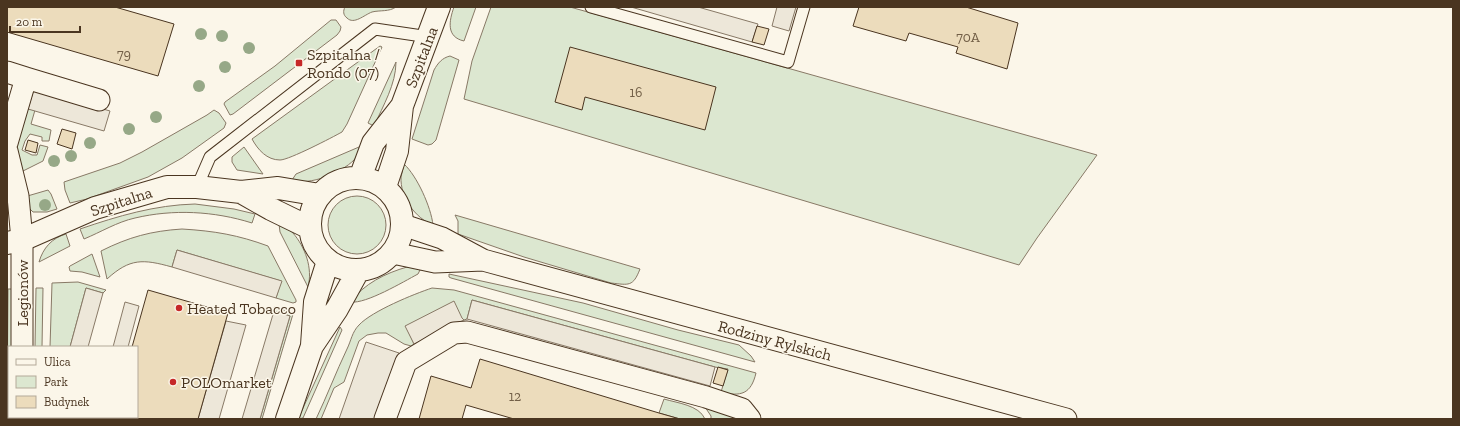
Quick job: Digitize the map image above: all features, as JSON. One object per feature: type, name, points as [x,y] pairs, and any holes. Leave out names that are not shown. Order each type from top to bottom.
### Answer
[{"type":"street","name":"Szpitalna","points":[[385,187],[397,151],[402,106],[440,7]]},
{"type":"street","points":[[7,143],[17,75],[99,100]]},
{"type":"street","name":"Szpitalna","points":[[360,178],[373,143],[402,106]]},
{"type":"street","name":"Legionów","points":[[7,151],[18,196],[14,241],[22,346]]},
{"type":"street","points":[[360,178],[373,181],[385,187],[395,198],[401,211],[403,225],[400,240],[393,253],[372,269],[358,271],[342,269],[328,261],[319,252],[312,240],[310,228],[312,211],[320,195],[331,185],[345,179],[360,178]]},
{"type":"street","name":"Szpitalna","points":[[14,241],[95,208],[167,187],[197,187],[241,192],[278,188],[320,195]]},
{"type":"street","name":"Szpitalna","points":[[241,192],[310,228]]},
{"type":"street","name":"Rodziny Rylskich","points":[[403,225],[442,238],[483,260],[1066,419]]},
{"type":"street","name":"Rodziny Rylskich","points":[[393,253],[435,262],[483,260]]},
{"type":"street","points":[[287,419],[312,346],[315,302],[328,261]]},
{"type":"street","points":[[312,346],[337,309],[358,271]]},
{"type":"street","points":[[385,419],[406,362],[454,333],[467,332],[706,397],[742,409],[750,419]]},
{"type":"lane","points":[[591,7],[788,62],[804,7]]},
{"type":"lane","points":[[197,187],[210,157],[375,29],[429,37]]},
{"type":"green space","points":[[345,7],[396,7],[393,9],[372,12],[359,19],[350,20],[344,14]]},
{"type":"green space","points":[[454,7],[476,7],[464,41],[454,36],[450,28]]},
{"type":"green space","points":[[491,7],[570,7],[1097,155],[1019,265],[464,99],[472,61]]},
{"type":"green space","points":[[331,20],[336,20],[341,27],[337,35],[230,115],[224,104],[225,102],[275,66]]},
{"type":"green space","points":[[380,46],[382,47],[342,132],[285,159],[275,160],[263,154],[252,139]]},
{"type":"green space","points":[[450,56],[459,60],[436,140],[432,144],[428,145],[412,139],[434,70],[440,61]]},
{"type":"green space","points":[[396,62],[391,87],[374,126],[368,123]]},
{"type":"green space","points":[[28,109],[35,110],[31,124],[51,130],[49,141],[42,141],[42,137],[30,134],[25,141],[22,150],[32,155],[37,155],[40,145],[48,147],[43,161],[21,172],[17,142]]},
{"type":"green space","points":[[214,110],[219,113],[226,123],[224,128],[182,158],[148,177],[87,199],[70,203],[65,190],[64,182],[120,163],[142,152]]},
{"type":"green space","points":[[244,147],[263,174],[237,170],[232,162],[232,157]]},
{"type":"green space","points":[[359,147],[362,150],[354,160],[333,174],[316,180],[292,180],[296,174]]},
{"type":"green space","points":[[404,164],[414,176],[423,192],[433,225],[420,217],[406,199],[401,185]]},
{"type":"green space","points":[[48,190],[57,209],[47,212],[33,212],[29,208],[24,197]]},
{"type":"green space","points":[[357,196],[368,198],[381,209],[384,214],[386,225],[384,236],[373,249],[368,252],[357,254],[346,252],[333,241],[330,236],[328,225],[330,214],[341,201],[346,198]]},
{"type":"green space","points":[[195,204],[234,209],[255,214],[252,223],[208,214],[179,212],[149,215],[122,222],[84,239],[80,229],[137,212],[166,206]]},
{"type":"green space","points":[[455,215],[640,269],[635,279],[630,284],[611,283],[524,257],[458,234],[458,221]]},
{"type":"green space","points":[[279,224],[293,233],[304,251],[309,265],[308,287],[280,232]]},
{"type":"green space","points":[[182,229],[226,234],[268,246],[296,302],[293,303],[276,298],[281,281],[177,250],[172,267],[153,263],[137,262],[123,267],[107,279],[101,251],[121,242],[140,236],[160,231]]},
{"type":"green space","points":[[66,234],[70,246],[39,262],[43,252],[49,244],[56,238]]},
{"type":"green space","points":[[92,254],[100,277],[82,272],[70,271],[70,266]]},
{"type":"green space","points":[[407,267],[421,268],[418,274],[384,292],[366,300],[351,302],[362,290],[376,280],[391,272]]},
{"type":"green space","points":[[449,274],[583,303],[678,330],[739,345],[755,362],[451,278],[449,277]]},
{"type":"green space","points":[[78,282],[106,290],[103,293],[86,288],[70,346],[50,346],[52,283]]},
{"type":"green space","points":[[36,288],[43,288],[42,346],[35,346]]},
{"type":"green space","points":[[432,288],[454,290],[756,373],[748,390],[740,394],[721,392],[728,369],[715,367],[472,300],[467,319],[464,320],[462,318],[406,326],[414,344],[411,346],[404,344],[386,333],[367,335],[359,341],[344,382],[334,388],[321,419],[316,419],[353,334],[359,325],[373,314],[404,299]]},
{"type":"green space","points":[[8,289],[12,289],[13,346],[8,346],[8,418],[12,419],[7,419]]},
{"type":"green space","points":[[274,307],[293,314],[262,419],[260,419],[290,316],[274,311]]},
{"type":"green space","points":[[340,327],[342,330],[303,418],[298,419]]},
{"type":"green space","points":[[664,399],[681,403],[693,408],[702,414],[705,419],[680,419],[659,413]]},
{"type":"green space","points":[[705,407],[731,415],[736,419],[711,419],[711,416]]},
{"type":"shaded area","points":[[631,7],[698,7],[758,24],[752,42]]},
{"type":"shaded area","points":[[777,7],[796,7],[789,31],[772,26]]},
{"type":"shaded area","points":[[34,89],[110,111],[104,131],[28,109]]},
{"type":"shaded area","points":[[177,250],[282,281],[276,298],[172,267]]},
{"type":"shaded area","points":[[86,288],[103,293],[88,346],[70,346]]},
{"type":"shaded area","points":[[472,300],[715,367],[710,386],[467,319]]},
{"type":"shaded area","points":[[454,301],[464,320],[414,344],[405,326]]},
{"type":"shaded area","points":[[125,302],[139,306],[128,346],[113,346]]},
{"type":"shaded area","points":[[274,311],[290,316],[260,419],[242,419]]},
{"type":"shaded area","points":[[226,321],[246,325],[219,419],[198,419]]},
{"type":"shaded area","points":[[366,342],[399,353],[376,419],[339,419]]},
{"type":"building","points":[[7,7],[115,7],[174,24],[158,76],[7,32]]},
{"type":"building","points":[[859,7],[966,7],[1018,23],[1007,69],[956,53],[958,47],[909,33],[906,41],[853,26]]},
{"type":"building","points":[[757,26],[769,29],[764,45],[752,42]]},
{"type":"building","points":[[570,47],[716,87],[705,130],[585,97],[582,110],[555,102]]},
{"type":"building","points":[[62,129],[76,133],[72,149],[57,144]]},
{"type":"building","points":[[28,140],[38,143],[36,153],[25,150]]},
{"type":"building","name":"POLOmarket","points":[[148,290],[228,313],[198,419],[111,419],[138,418],[138,346],[132,346]]},
{"type":"building","points":[[480,359],[680,419],[514,419],[466,405],[462,419],[419,419],[431,376],[471,388]]},
{"type":"building","points":[[718,367],[728,370],[723,386],[713,383]]},
{"type":"place","name":"Szpitalna / Rondo (07)","points":[[299,63]]},
{"type":"place","name":"Heated Tobacco","points":[[179,308]]},
{"type":"place","name":"POLOmarket","points":[[173,382]]}]
